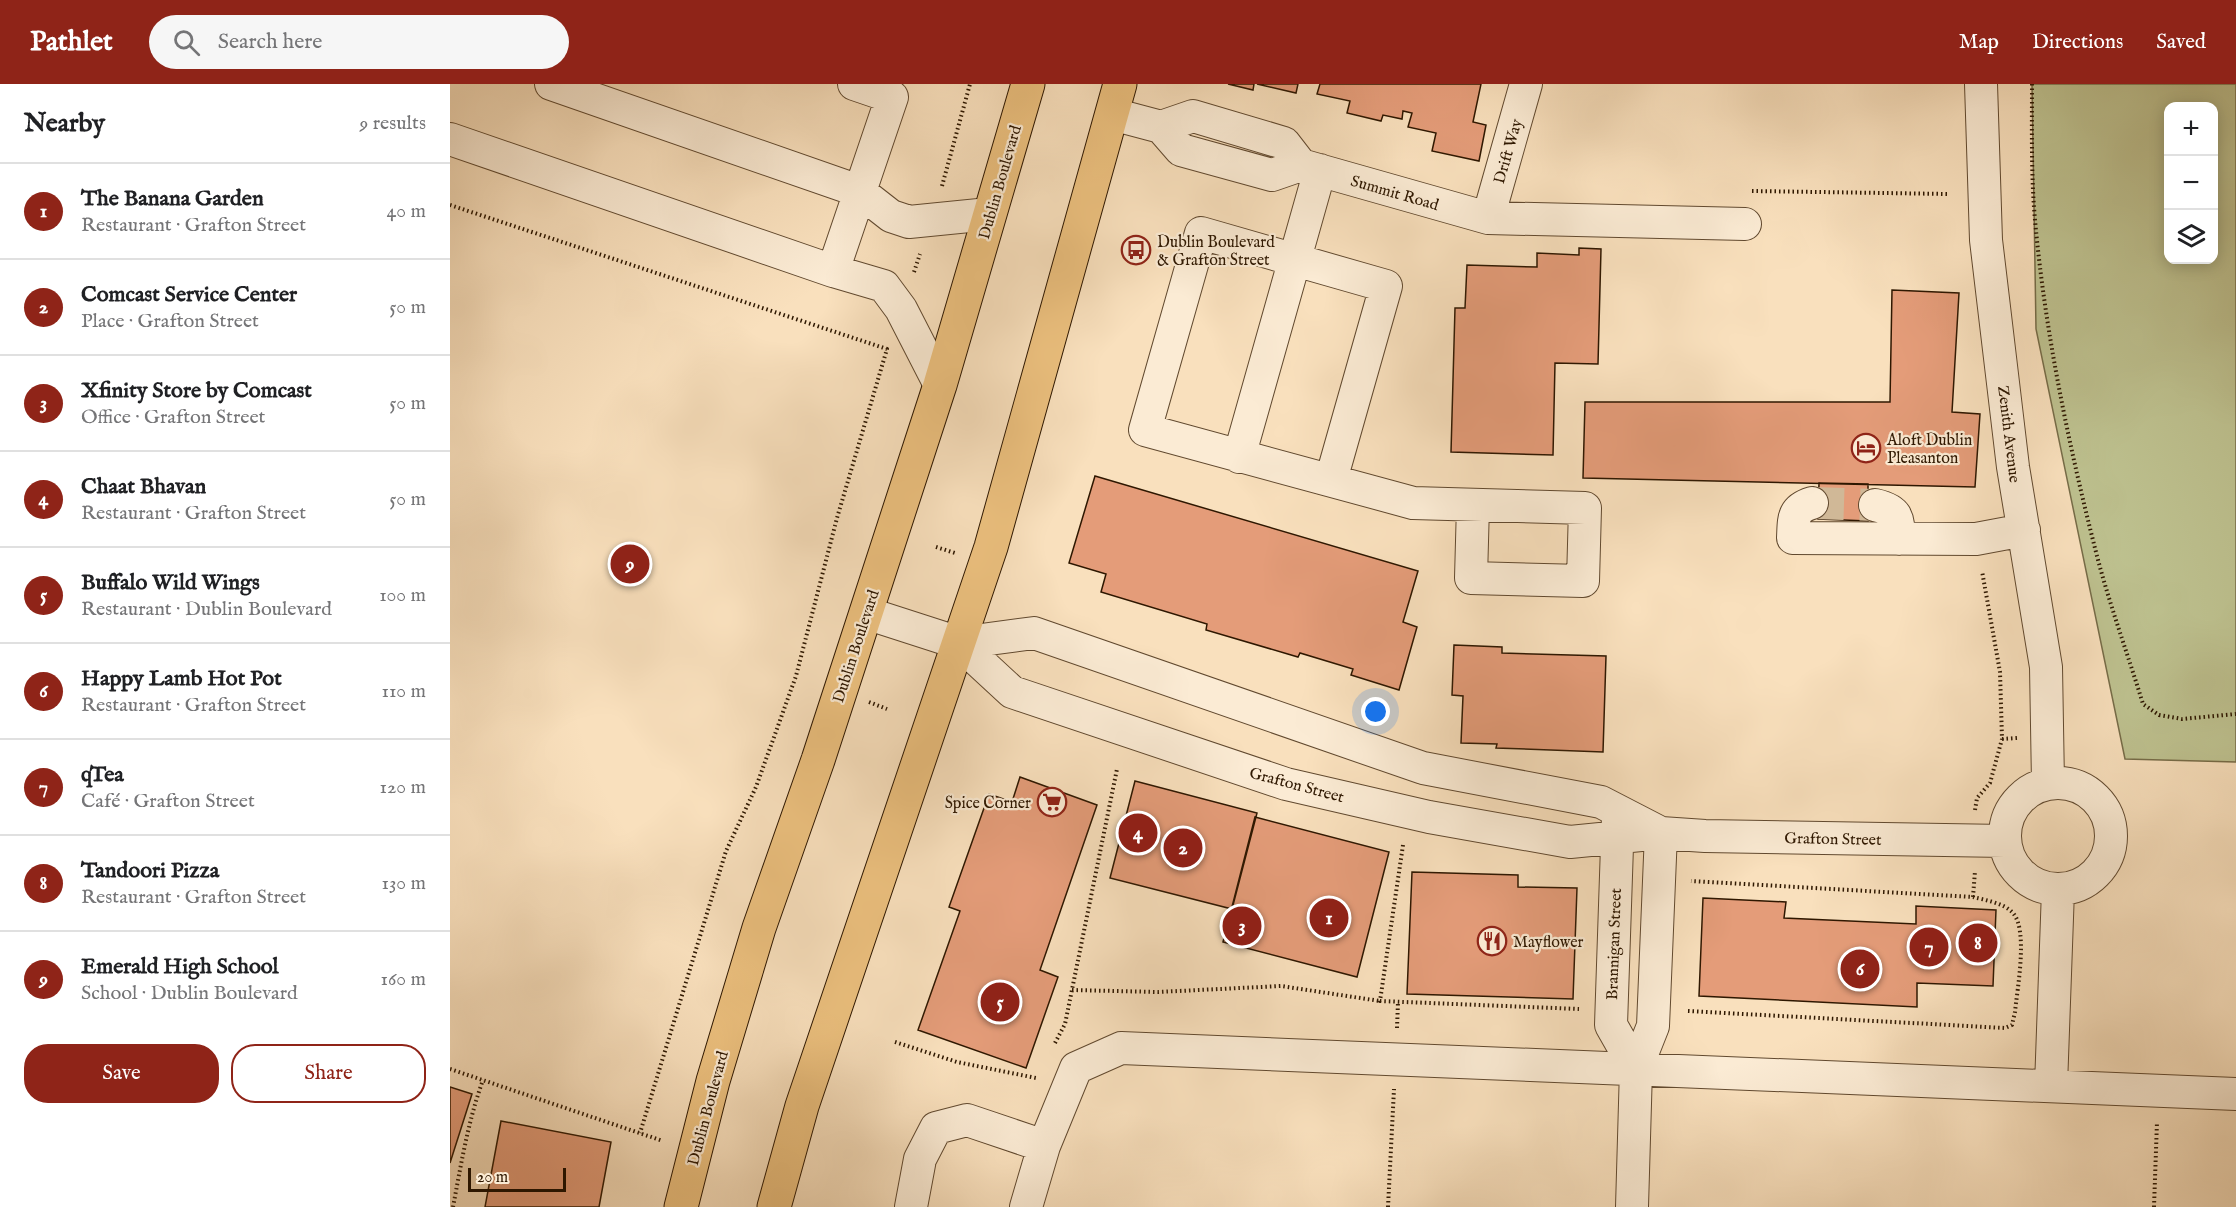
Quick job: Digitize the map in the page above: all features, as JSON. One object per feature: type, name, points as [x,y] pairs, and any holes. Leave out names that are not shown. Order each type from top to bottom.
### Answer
[{"type":"main road","name":"Dublin Boulevard","points":[[681,1207],[712,1081],[759,928],[818,760],[940,385],[1028,84]]},
{"type":"main road","points":[[774,1207],[816,1062],[991,547],[1116,99]]},
{"type":"street","points":[[551,84],[859,191],[891,216],[909,222],[989,214]]},
{"type":"street","points":[[833,271],[892,97],[854,84]]},
{"type":"street","name":"Drift Way","points":[[1488,218],[1526,84]]},
{"type":"street","name":"Zenith Avenue","points":[[1981,84],[1986,240],[2013,467],[2046,667],[2048,783]]},
{"type":"street","points":[[1116,99],[1161,128],[1181,150],[1272,175],[1311,168],[1295,260],[1239,457]]},
{"type":"street","points":[[450,139],[833,271],[884,286],[901,309],[940,385]]},
{"type":"street","name":"Summit Road","points":[[1311,168],[1488,218],[1745,224]]},
{"type":"street","points":[[1331,480],[1386,286],[1201,233],[1145,430],[1413,503],[1473,505]]},
{"type":"street","points":[[1812,503],[1802,506],[1794,516],[1793,538],[1976,539],[2024,530]]},
{"type":"street","points":[[1875,505],[1889,508],[1898,518],[1899,539]]},
{"type":"street","name":"Grafton Street","points":[[866,613],[959,643],[1012,692],[1286,784],[1429,817],[1570,842],[1618,824],[1661,833],[1705,836],[2005,841]]},
{"type":"street","name":"Grafton Street","points":[[959,643],[1034,633],[1423,768],[1601,802],[1618,824]]},
{"type":"street","points":[[2048,783],[2066,783],[2084,789],[2098,801],[2107,817],[2111,834],[2109,852],[2102,867],[2090,879],[2074,887],[2058,890],[2041,888],[2026,880],[2014,868],[2006,852],[2007,817],[2017,801],[2031,790],[2048,783]]},
{"type":"street","name":"Brannigan Street","points":[[1618,824],[1611,1025],[1636,1070]]},
{"type":"street","points":[[1632,1207],[1636,1070],[1653,1026],[1661,833]]},
{"type":"street","points":[[2051,1086],[2058,890]]},
{"type":"street","points":[[1026,1207],[1044,1146],[1076,1068],[1121,1048],[2236,1094]]},
{"type":"street","points":[[911,1207],[920,1159],[936,1128],[967,1120],[1044,1146]]},
{"type":"path","points":[[2032,84],[2031,138],[2035,220],[2063,408],[2097,558],[2143,704],[2159,715],[2182,719],[2236,714]]},
{"type":"path","points":[[450,204],[887,349],[837,518],[796,676],[756,787],[726,851],[640,1133]]},
{"type":"path","points":[[936,547],[956,553]]},
{"type":"path","points":[[1974,810],[1977,798],[1990,783],[2002,739],[2000,672],[1982,567]]},
{"type":"path","points":[[869,702],[887,709]]},
{"type":"path","points":[[1050,1051],[1065,1024],[1117,769]]},
{"type":"path","points":[[1380,1001],[1403,845]]},
{"type":"path","points":[[1973,897],[1975,865]]},
{"type":"path","points":[[1688,1011],[2005,1028],[2012,1024],[2015,1012],[2021,936],[2019,922],[2012,911],[1973,897],[1692,881]]},
{"type":"path","points":[[1072,990],[1158,992],[1281,986],[1380,1001],[1583,1009]]},
{"type":"path","points":[[1388,1207],[1398,1002]]},
{"type":"path","points":[[895,1042],[957,1062],[1036,1078],[1041,1069]]},
{"type":"path","points":[[450,1069],[695,1152]]},
{"type":"path","points":[[453,1207],[469,1128],[483,1080]]},
{"type":"path","points":[[2154,1207],[2158,1091]]},
{"type":"green space","points":[[2032,84],[2236,84],[2236,762],[2125,759],[2036,329]]},
{"type":"building","points":[[1228,84],[1254,84],[1253,90]]},
{"type":"building","points":[[1257,84],[1298,84],[1296,93]]},
{"type":"building","points":[[1320,84],[1481,84],[1473,122],[1486,125],[1479,161],[1432,151],[1436,133],[1408,127],[1412,113],[1403,111],[1402,119],[1383,115],[1381,121],[1347,113],[1350,101],[1317,94]]},
{"type":"building","points":[[1579,248],[1601,249],[1598,364],[1555,363],[1553,455],[1451,452],[1455,308],[1465,308],[1467,265],[1537,267],[1537,253],[1579,255]]},
{"type":"building","points":[[1892,290],[1959,293],[1952,412],[1980,414],[1975,487],[1583,478],[1585,402],[1890,402]]},
{"type":"building","points":[[1095,476],[1418,571],[1403,622],[1417,627],[1399,690],[1351,675],[1353,669],[1300,653],[1298,657],[1206,630],[1207,624],[1101,592],[1106,574],[1069,563]]},
{"type":"building","points":[[1819,483],[1868,484],[1868,521],[1818,519]]},
{"type":"building","points":[[1454,645],[1502,647],[1502,653],[1606,656],[1603,752],[1496,748],[1497,744],[1461,743],[1463,696],[1452,695]]},
{"type":"building","points":[[1020,777],[1097,805],[1040,970],[1058,977],[1026,1068],[918,1030],[960,911],[949,907],[989,794],[1012,802]]},
{"type":"building","points":[[1135,781],[1257,813],[1232,909],[1110,878]]},
{"type":"building","points":[[1255,817],[1389,852],[1357,977],[1223,942]]},
{"type":"building","name":"Mayflower","points":[[1412,872],[1518,875],[1518,887],[1577,888],[1573,999],[1407,994]]},
{"type":"building","points":[[1703,898],[1786,902],[1784,918],[1916,924],[1916,906],[1996,910],[1993,986],[1917,983],[1917,1007],[1699,996]]},
{"type":"building","points":[[450,1087],[472,1094],[450,1163]]},
{"type":"building","points":[[501,1121],[611,1142],[599,1207],[485,1207]]},
{"type":"tunnel","points":[[1812,503],[1875,505]]},
{"type":"place","name":"Dublin Boulevard & Grafton Street","points":[[1136,250]]},
{"type":"place","name":"Aloft Dublin Pleasanton","points":[[1866,448]]},
{"type":"place","name":"Emerald High School","points":[[630,564]]},
{"type":"place","name":"Spice Corner","points":[[1052,802]]},
{"type":"place","name":"Chaat Bhavan","points":[[1138,833]]},
{"type":"place","name":"Comcast Service Center","points":[[1183,848]]},
{"type":"place","name":"The Banana Garden","points":[[1329,918]]},
{"type":"place","name":"Xfinity Store by Comcast","points":[[1242,926]]},
{"type":"place","name":"Mayflower","points":[[1492,941]]},
{"type":"place","name":"Tandoori Pizza","points":[[1978,943]]},
{"type":"place","name":"qTea","points":[[1929,947]]},
{"type":"place","name":"Happy Lamb Hot Pot","points":[[1860,969]]},
{"type":"place","name":"Buffalo Wild Wings","points":[[1000,1002]]}]
